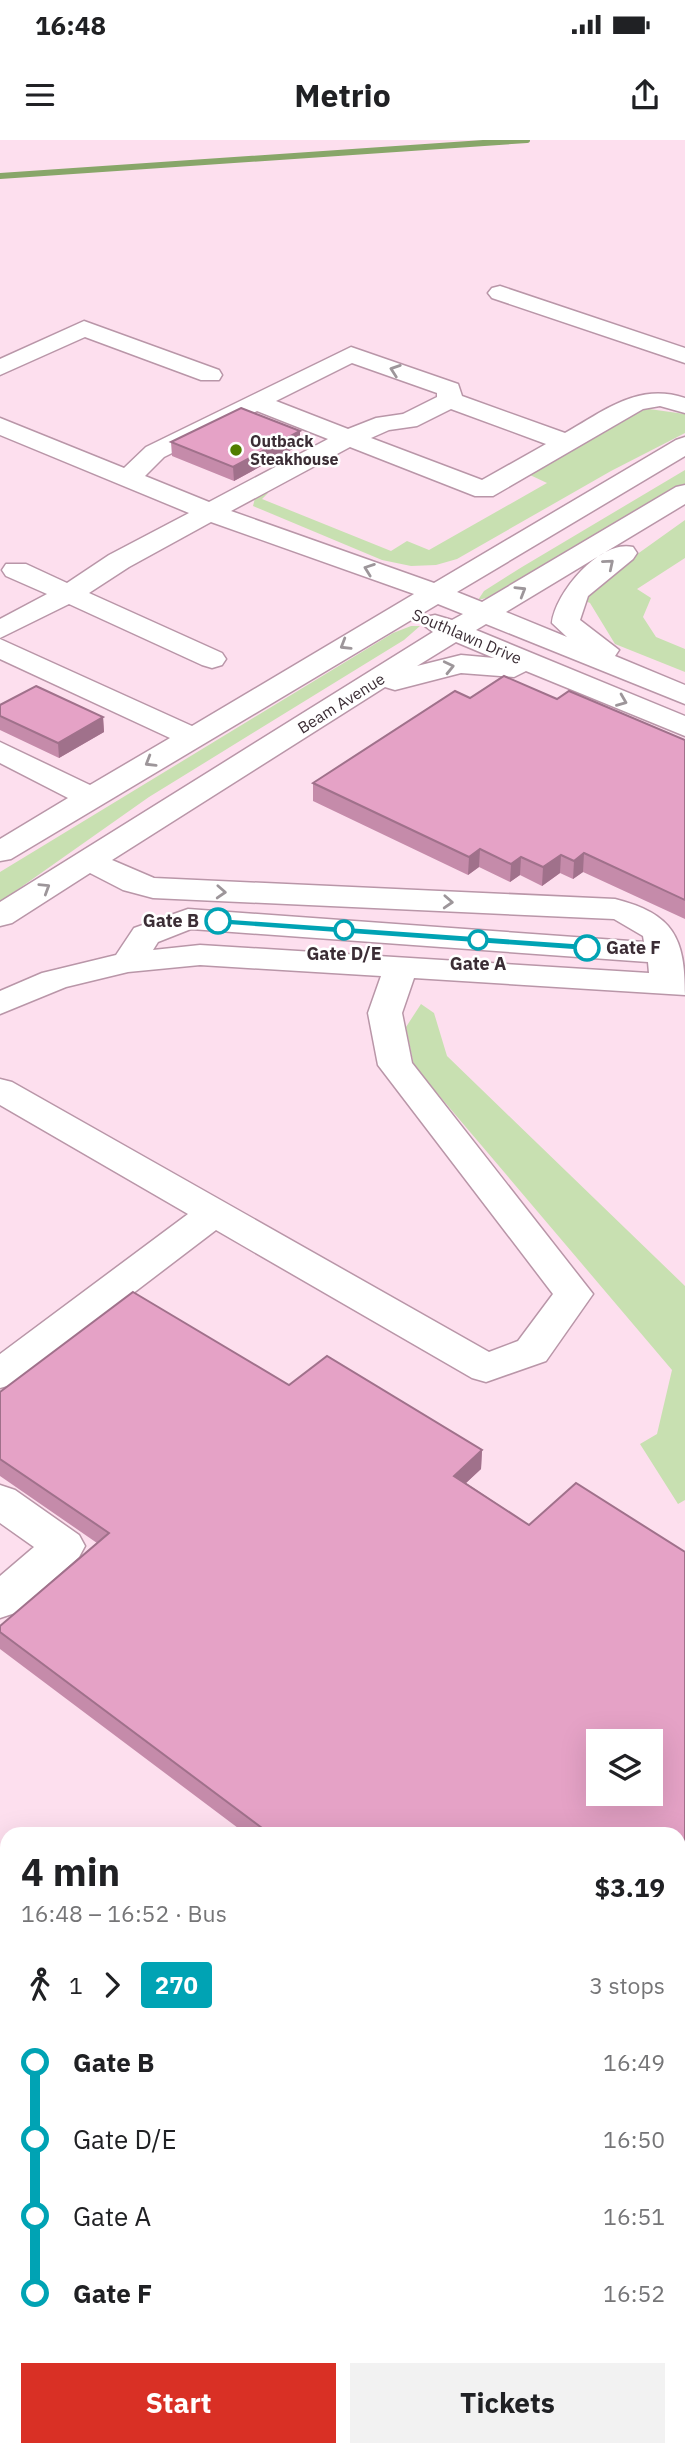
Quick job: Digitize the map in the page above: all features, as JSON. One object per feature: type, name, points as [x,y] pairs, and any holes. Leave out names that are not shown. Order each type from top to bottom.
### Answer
[{"type":"street","points":[[500,293],[685,356]]},
{"type":"street","points":[[0,368],[84,328],[210,375]]},
{"type":"street","points":[[125,478],[141,468],[155,452],[351,354],[449,389],[450,400]]},
{"type":"street","points":[[673,402],[663,391],[685,378]]},
{"type":"street","points":[[0,631],[68,594],[119,561],[348,438],[384,423],[408,421],[450,400],[567,443]]},
{"type":"street","points":[[257,402],[484,490],[636,403],[673,402]]},
{"type":"street","name":"Southlawn Drive","points":[[0,426],[256,531],[317,549],[433,592],[685,695]]},
{"type":"street","points":[[0,852],[433,592],[685,445]]},
{"type":"street","name":"Beam Avenue","points":[[0,916],[483,613],[685,493]]},
{"type":"street","points":[[685,503],[572,594],[566,609],[566,623],[592,644],[685,690]]},
{"type":"street","name":"Southlawn Drive","points":[[256,531],[298,558],[404,610],[685,727]]},
{"type":"street","points":[[16,570],[212,659]]},
{"type":"street","points":[[0,648],[192,737]]},
{"type":"street","points":[[359,692],[461,664],[523,668],[559,675]]},
{"type":"street","points":[[0,751],[91,798]]},
{"type":"street","points":[[90,861],[134,883],[153,888],[615,909],[630,913],[659,932],[671,974]]},
{"type":"street","points":[[153,888],[163,906],[188,919],[671,974]]},
{"type":"street","points":[[128,962],[146,935],[188,919]]},
{"type":"street","points":[[0,1004],[54,980],[128,962],[200,955],[401,966],[671,974]]},
{"type":"street","points":[[0,1090],[486,1367],[532,1351],[574,1294],[395,1065],[385,1013],[401,966]]},
{"type":"street","points":[[0,1374],[215,1212]]},
{"type":"street","points":[[0,1501],[64,1546],[0,1601]]},
{"type":"green space","points":[[649,409],[685,414],[685,433],[611,471],[457,559],[436,565],[411,566],[382,560],[253,506],[256,494],[263,491],[268,493],[262,499],[391,551],[407,541],[429,550],[547,483],[530,475],[635,412]]},
{"type":"green space","points":[[685,470],[685,485],[502,594],[478,600],[484,591],[522,567]]},
{"type":"green space","points":[[685,520],[685,558],[637,589],[651,598],[643,617],[656,637],[685,649],[685,672],[615,644],[590,603],[581,599],[587,590]]},
{"type":"green space","points":[[411,626],[420,626],[404,640],[149,797],[0,902],[0,872],[393,633]]},
{"type":"green space","points":[[421,1004],[434,1013],[447,1056],[685,1286],[685,1500],[678,1504],[640,1444],[657,1434],[672,1370],[414,1066],[406,1027]]},
{"type":"building","points":[[241,408],[300,431],[233,467],[171,442]]},
{"type":"building","points":[[504,676],[557,699],[569,691],[685,740],[685,900],[584,853],[574,861],[561,855],[543,867],[521,857],[511,864],[480,849],[469,857],[313,783],[455,691],[470,698]]},
{"type":"building","points":[[36,686],[103,717],[58,743],[0,716],[0,705]]},
{"type":"building","points":[[133,1292],[289,1385],[327,1356],[482,1450],[454,1476],[529,1525],[576,1483],[685,1552],[685,1827],[261,1827],[0,1632],[0,1626],[109,1533],[0,1459],[0,1392]]},
{"type":"waterway","points":[[0,176],[527,140]]},
{"type":"bus line","name":"270","points":[[218,921],[587,948]]},
{"type":"place","name":"Outback Steakhouse","points":[[236,450]]},
{"type":"place","name":"Gate B","points":[[218,921]]},
{"type":"place","name":"Gate D/E","points":[[344,930]]},
{"type":"place","name":"Gate A","points":[[478,940]]},
{"type":"place","name":"Gate F","points":[[587,948]]}]
